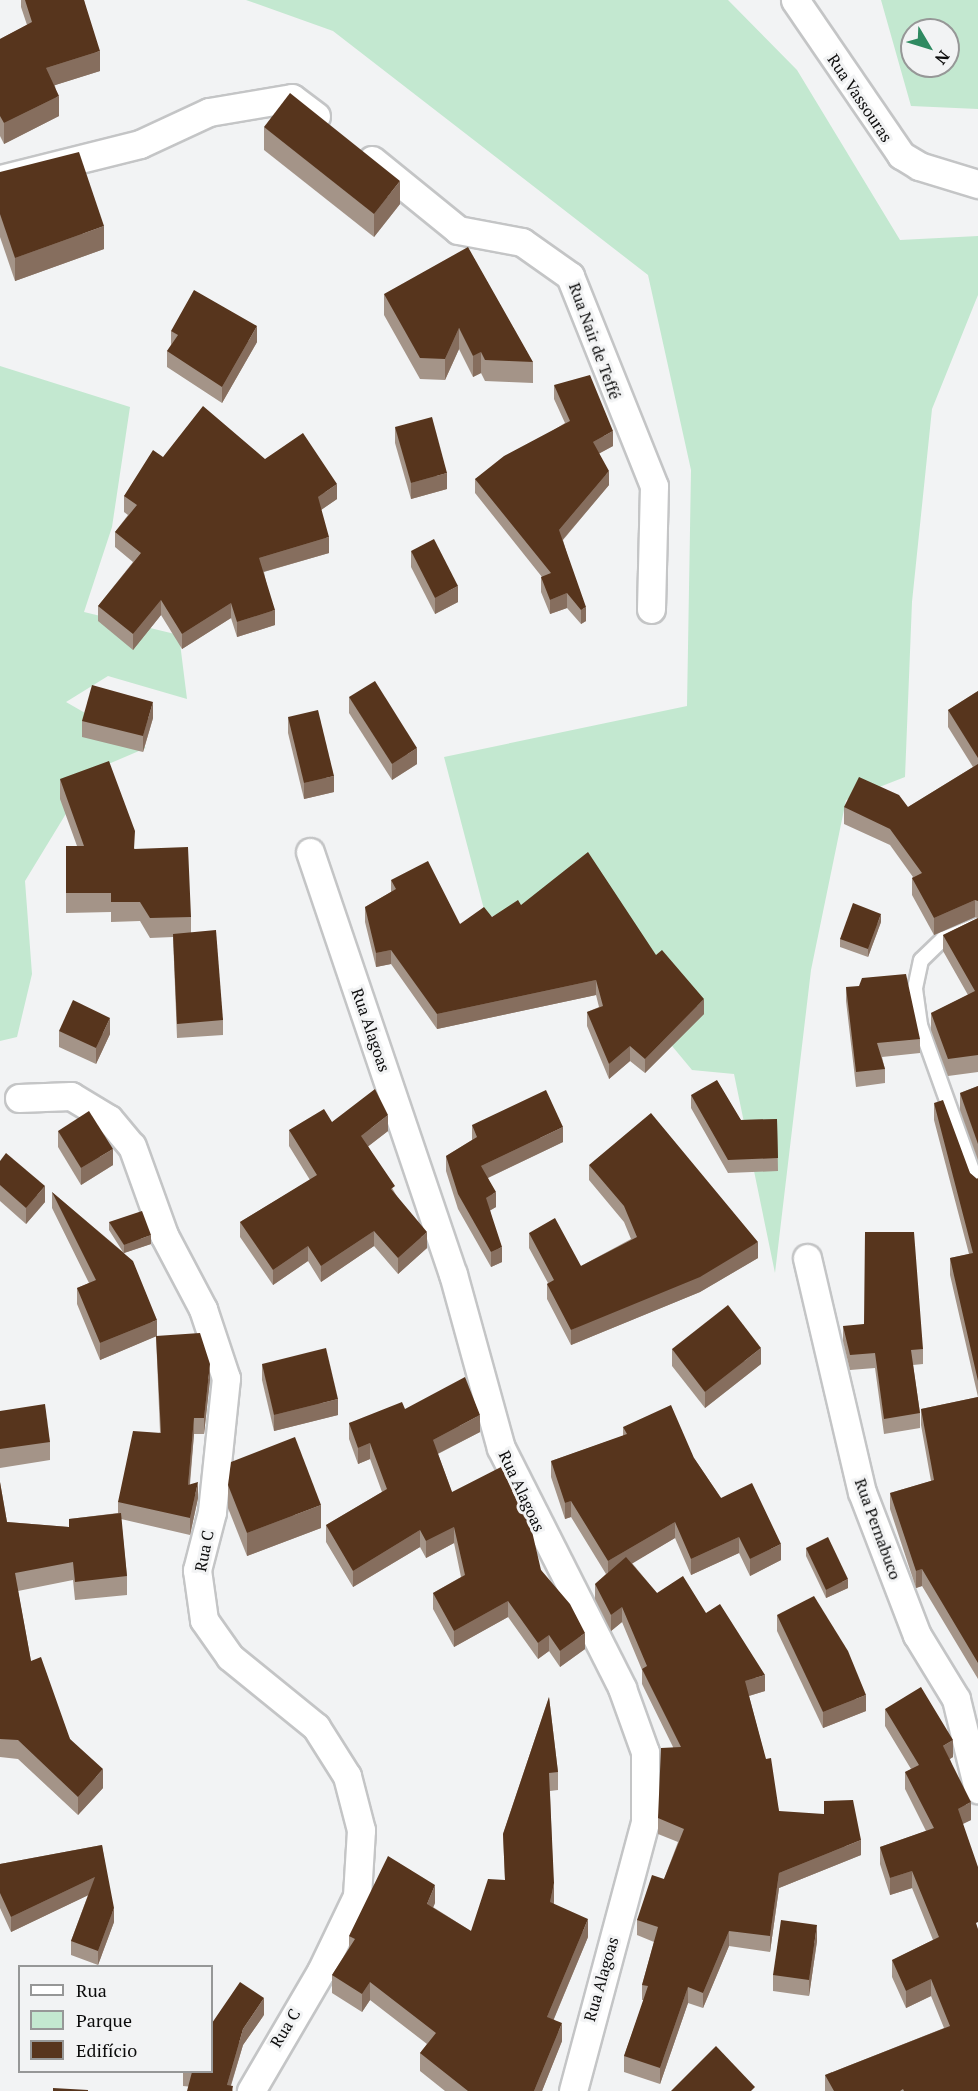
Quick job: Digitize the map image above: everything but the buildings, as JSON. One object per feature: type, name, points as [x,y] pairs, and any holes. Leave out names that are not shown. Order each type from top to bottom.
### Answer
[{"type":"street","name":"Rua Vassouras","points":[[795,0],[901,155],[919,166],[978,184]]},
{"type":"street","name":"Rua Nair de Teffé","points":[[0,179],[140,144],[209,112],[292,98],[458,230],[522,242],[570,276],[654,486],[651,609]]},
{"type":"street","name":"Rua Alagoas","points":[[310,852],[453,1274],[501,1448],[622,1688],[645,1752],[645,1822],[573,2091]]},
{"type":"street","name":"Rua C","points":[[19,1098],[71,1096],[109,1119],[132,1146],[164,1235],[203,1309],[226,1378],[212,1512],[197,1570],[204,1620],[230,1657],[316,1727],[347,1776],[361,1830],[357,1896],[321,1971],[250,2091]]},
{"type":"street","name":"Rua Pernabuco","points":[[807,1258],[862,1492],[917,1635],[956,1699],[978,1789]]},
{"type":"lane","points":[[978,925],[943,939],[921,960],[915,989],[920,1025],[978,1187]]},
{"type":"green space","points":[[246,0],[728,0],[797,70],[900,240],[978,236],[978,295],[932,409],[912,602],[905,777],[846,800],[811,970],[775,1273],[734,1074],[692,1070],[623,987],[617,896],[486,917],[444,757],[687,706],[691,470],[648,275],[333,31]]},
{"type":"green space","points":[[881,0],[978,0],[978,109],[911,106],[903,78],[960,78],[960,18],[900,18],[900,67]]},
{"type":"green space","points":[[0,366],[130,407],[112,527],[84,612],[179,635],[187,699],[108,676],[66,702],[146,748],[92,771],[25,881],[32,974],[17,1037],[0,1041]]}]
